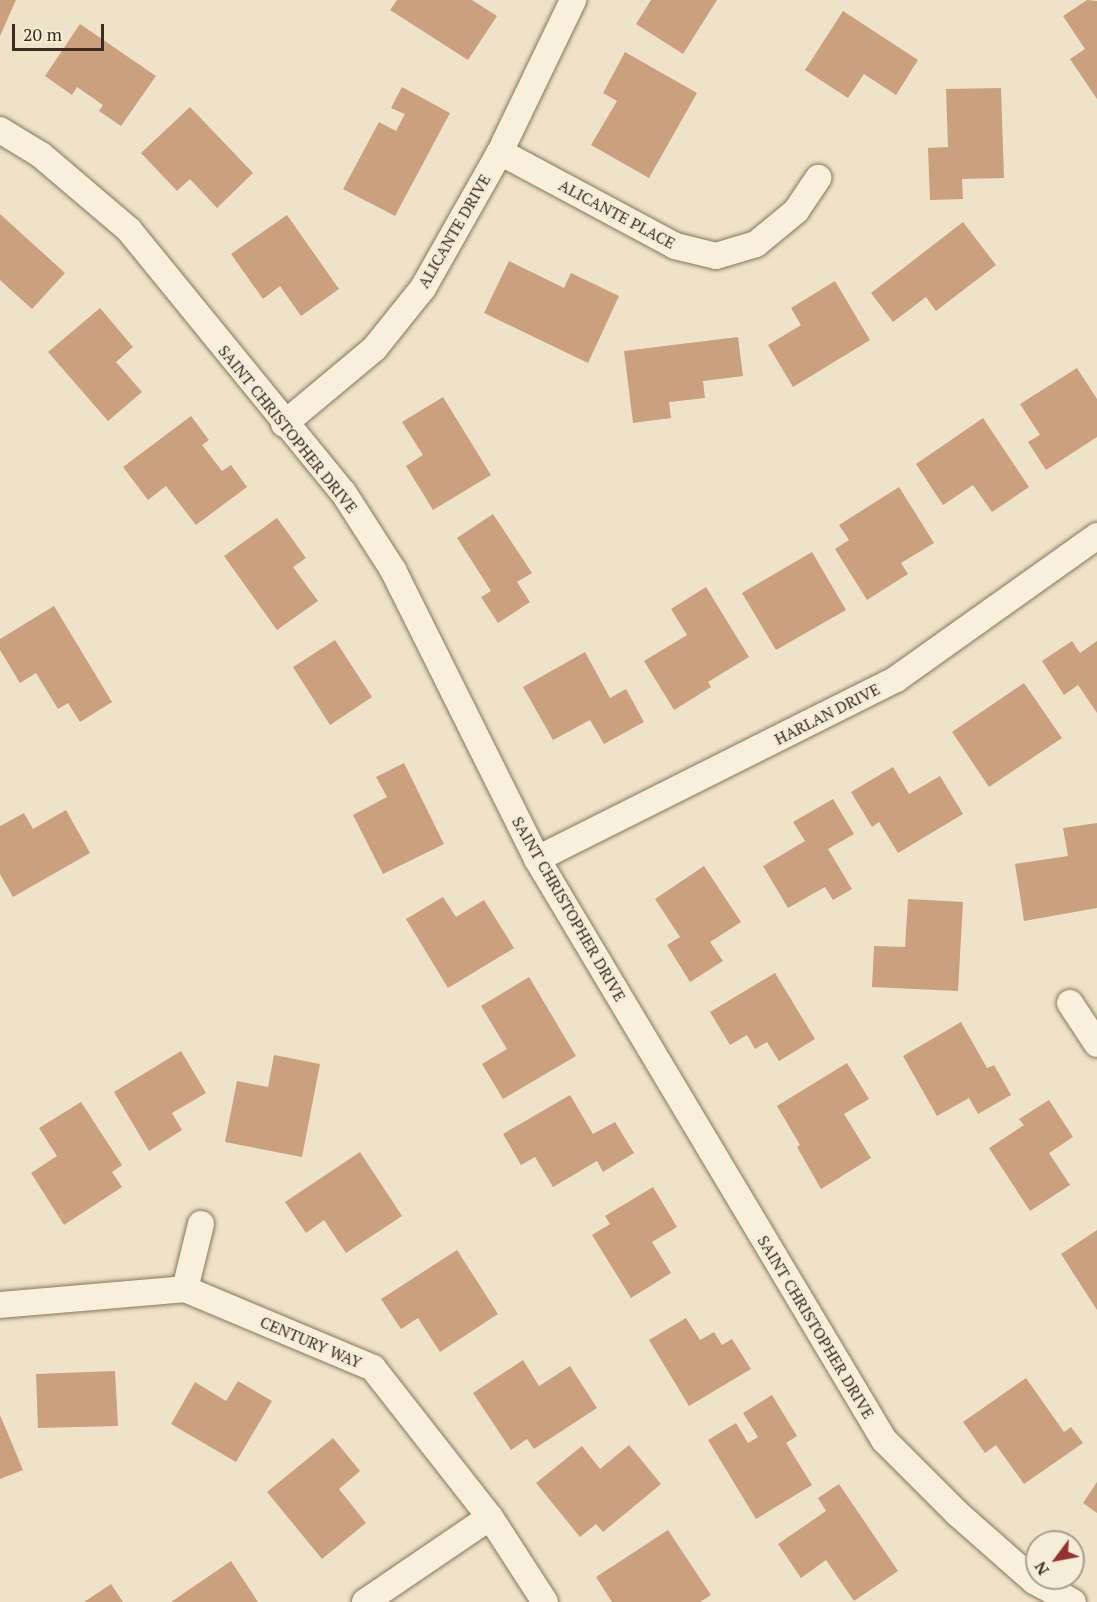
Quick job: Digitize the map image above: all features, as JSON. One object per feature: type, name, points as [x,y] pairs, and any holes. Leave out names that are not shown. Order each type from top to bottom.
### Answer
[{"type":"street","name":"ALICANTE DRIVE","points":[[284,424],[374,349],[416,297],[500,152],[573,0]]},
{"type":"street","name":"SAINT CHRISTOPHER DRIVE","points":[[0,130],[41,155],[129,230],[284,424],[343,492],[393,570],[537,859],[884,1440],[958,1514],[1034,1581],[1074,1602]]},
{"type":"street","name":"ALICANTE PLACE","points":[[500,152],[675,246],[716,256],[756,244],[796,211],[818,178]]},
{"type":"street","name":"HARLAN DRIVE","points":[[537,859],[896,679],[1097,536]]},
{"type":"street","points":[[1070,1003],[1097,1044]]},
{"type":"street","points":[[185,1288],[201,1224]]},
{"type":"street","name":"CENTURY WAY","points":[[0,1305],[185,1288],[373,1368],[490,1517],[545,1602]]},
{"type":"street","points":[[364,1602],[490,1517]]},
{"type":"building","points":[[0,0],[16,0],[0,36]]},
{"type":"building","points":[[397,0],[472,0],[497,16],[468,60],[390,10]]},
{"type":"building","points":[[651,0],[717,0],[683,54],[636,24]]},
{"type":"building","points":[[1087,0],[1097,1],[1097,99],[1070,59],[1085,49],[1063,16]]},
{"type":"building","points":[[843,11],[918,60],[896,95],[864,74],[848,98],[805,70]]},
{"type":"building","points":[[80,24],[156,76],[121,126],[99,111],[103,105],[77,87],[72,95],[45,76]]},
{"type":"building","points":[[625,52],[697,93],[649,178],[591,145],[617,101],[603,93]]},
{"type":"building","points":[[402,87],[450,113],[395,216],[343,189],[379,122],[396,131],[405,114],[391,108]]},
{"type":"building","points":[[1001,88],[1004,178],[962,179],[963,199],[930,200],[928,148],[948,147],[946,89]]},
{"type":"building","points":[[190,107],[253,173],[217,208],[190,179],[177,191],[141,153]]},
{"type":"building","points":[[0,214],[65,273],[32,309],[0,280]]},
{"type":"building","points":[[287,215],[339,289],[301,316],[280,286],[263,299],[231,254]]},
{"type":"building","points":[[963,222],[996,265],[936,311],[926,297],[893,322],[871,293]]},
{"type":"building","points":[[509,261],[564,288],[571,273],[619,296],[588,363],[484,313]]},
{"type":"building","points":[[835,281],[870,340],[793,387],[768,345],[801,325],[791,308]]},
{"type":"building","points":[[100,308],[133,347],[116,362],[142,392],[108,421],[48,352]]},
{"type":"building","points":[[738,337],[743,376],[703,381],[705,398],[669,402],[671,418],[633,423],[624,351]]},
{"type":"building","points":[[1077,368],[1097,399],[1097,437],[1046,470],[1028,442],[1040,435],[1020,404]]},
{"type":"building","points":[[443,397],[491,475],[433,510],[406,466],[423,455],[402,422]]},
{"type":"building","points":[[191,416],[209,440],[202,445],[222,471],[231,465],[247,487],[196,525],[166,486],[148,500],[123,467]]},
{"type":"building","points":[[983,418],[1029,487],[992,512],[973,485],[943,505],[916,464]]},
{"type":"building","points":[[899,487],[934,543],[901,563],[908,574],[867,600],[835,549],[849,540],[839,525]]},
{"type":"building","points":[[493,514],[532,573],[517,582],[530,602],[498,623],[481,597],[491,591],[457,538]]},
{"type":"building","points":[[277,518],[306,558],[293,567],[318,601],[277,630],[224,556]]},
{"type":"building","points":[[812,552],[846,610],[776,650],[742,593]]},
{"type":"building","points":[[706,587],[749,657],[708,682],[711,687],[674,710],[644,661],[687,635],[671,609]]},
{"type":"building","points":[[54,606],[112,702],[80,722],[68,703],[58,709],[36,673],[20,683],[0,650],[0,639]]},
{"type":"building","points":[[335,640],[372,697],[330,725],[293,667]]},
{"type":"building","points":[[1072,641],[1080,653],[1097,641],[1097,713],[1078,685],[1064,695],[1042,661]]},
{"type":"building","points":[[585,652],[610,698],[626,689],[644,722],[604,744],[590,720],[553,740],[523,687]]},
{"type":"building","points":[[1024,683],[1062,738],[989,787],[952,732]]},
{"type":"building","points":[[404,763],[444,844],[383,874],[353,815],[387,797],[376,777]]},
{"type":"building","points":[[893,767],[909,794],[940,776],[963,814],[898,853],[879,822],[872,827],[851,792]]},
{"type":"building","points":[[833,799],[854,834],[828,849],[852,889],[833,900],[825,887],[788,908],[763,866],[805,841],[793,822]]},
{"type":"building","points":[[66,810],[90,853],[13,897],[0,874],[0,826],[24,813],[33,829]]},
{"type":"building","points":[[1097,823],[1097,908],[1024,921],[1015,864],[1068,856],[1063,828]]},
{"type":"building","points":[[704,866],[741,922],[710,942],[723,961],[690,982],[667,945],[680,937],[655,899]]},
{"type":"building","points":[[443,897],[456,917],[484,900],[514,948],[448,988],[406,919]]},
{"type":"building","points":[[908,899],[963,902],[958,991],[872,987],[874,946],[905,947]]},
{"type":"building","points":[[775,973],[815,1039],[779,1061],[767,1042],[755,1049],[747,1035],[730,1045],[710,1012]]},
{"type":"building","points":[[529,977],[576,1056],[503,1099],[482,1064],[507,1049],[481,1006]]},
{"type":"building","points":[[961,1022],[987,1068],[994,1065],[1011,1095],[978,1114],[969,1098],[937,1116],[903,1056]]},
{"type":"building","points":[[181,1051],[206,1093],[172,1113],[182,1130],[149,1151],[114,1092]]},
{"type":"building","points":[[274,1055],[320,1064],[302,1157],[225,1142],[237,1081],[268,1087]]},
{"type":"building","points":[[847,1063],[869,1099],[844,1114],[871,1158],[821,1189],[797,1147],[800,1145],[777,1106]]},
{"type":"building","points":[[570,1095],[593,1134],[615,1122],[634,1153],[603,1172],[597,1161],[553,1187],[535,1157],[521,1165],[503,1134]]},
{"type":"building","points":[[1049,1100],[1073,1137],[1049,1153],[1070,1185],[1030,1211],[989,1148],[1024,1125],[1019,1119]]},
{"type":"building","points":[[81,1102],[122,1165],[112,1172],[122,1187],[64,1225],[31,1173],[57,1156],[39,1128]]},
{"type":"building","points":[[360,1152],[402,1216],[346,1253],[324,1220],[306,1233],[285,1202]]},
{"type":"building","points":[[653,1187],[677,1227],[652,1242],[671,1273],[631,1298],[592,1235],[610,1224],[605,1216]]},
{"type":"building","points":[[1097,1230],[1097,1310],[1061,1254]]},
{"type":"building","points":[[457,1250],[498,1314],[440,1352],[418,1318],[401,1329],[381,1299]]},
{"type":"building","points":[[686,1318],[700,1340],[714,1332],[722,1345],[732,1339],[751,1369],[689,1406],[649,1340]]},
{"type":"building","points":[[523,1360],[539,1386],[570,1366],[597,1408],[534,1449],[527,1439],[511,1450],[473,1393]]},
{"type":"building","points":[[115,1371],[118,1426],[38,1428],[36,1374]]},
{"type":"building","points":[[1026,1378],[1064,1432],[1071,1427],[1083,1443],[1024,1484],[996,1445],[985,1453],[963,1422]]},
{"type":"building","points":[[238,1381],[272,1401],[236,1462],[171,1424],[195,1382],[226,1401]]},
{"type":"building","points":[[772,1395],[797,1436],[786,1443],[812,1485],[756,1519],[708,1440],[736,1423],[748,1443],[758,1437],[743,1413]]},
{"type":"building","points":[[0,1415],[23,1470],[0,1479]]},
{"type":"building","points":[[333,1438],[360,1471],[339,1489],[366,1523],[322,1559],[267,1492]]},
{"type":"building","points":[[629,1445],[661,1484],[603,1532],[596,1524],[580,1537],[536,1483],[582,1446],[600,1469]]},
{"type":"building","points":[[1097,1482],[1097,1513],[1083,1503]]},
{"type":"building","points":[[839,1484],[898,1571],[854,1601],[826,1560],[801,1578],[778,1544],[826,1511],[818,1498]]},
{"type":"building","points":[[668,1530],[711,1595],[700,1602],[612,1602],[596,1577]]},
{"type":"building","points":[[231,1561],[258,1602],[171,1602]]},
{"type":"building","points":[[111,1584],[123,1602],[84,1602]]}]
